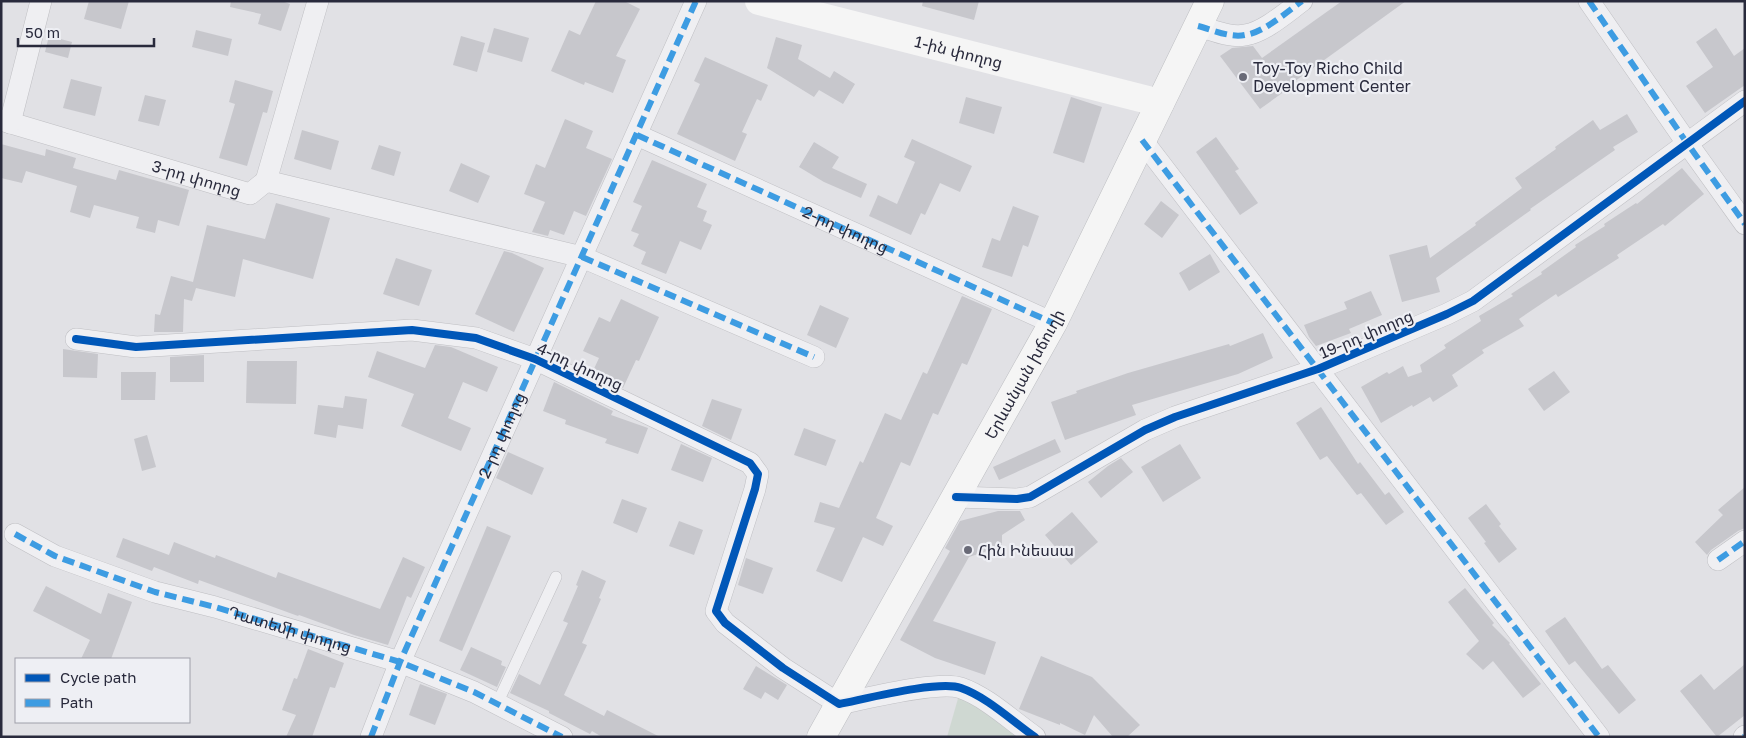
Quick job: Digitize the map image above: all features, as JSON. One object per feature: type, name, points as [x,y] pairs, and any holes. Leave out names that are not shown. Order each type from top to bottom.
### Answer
[{"type":"main road","name":"1-ին փողոց","points":[[759,1],[1160,103]]},
{"type":"main road","name":"Երևանյան խճուղի","points":[[821,737],[1053,324],[1210,1]]},
{"type":"street","points":[[6,121],[41,1]]},
{"type":"street","name":"3-րդ փողոց","points":[[6,121],[250,194],[266,181],[318,1]]},
{"type":"street","name":"2-րդ փողոց","points":[[371,737],[400,662],[696,1]]},
{"type":"street","points":[[1198,26],[1230,35],[1244,36],[1259,31],[1302,1]]},
{"type":"street","points":[[1590,1],[1686,143],[1745,224]]},
{"type":"street","name":"19-րդ փողոց","points":[[956,497],[1016,499],[1030,497],[1145,430],[1175,417],[1318,369],[1447,314],[1472,301],[1745,101]]},
{"type":"street","name":"2-րդ փողոց","points":[[637,135],[1053,324]]},
{"type":"street","points":[[1142,140],[1599,737]]},
{"type":"street","points":[[266,181],[582,257],[814,358]]},
{"type":"street","name":"4-րդ փողոց","points":[[76,338],[136,347],[412,330],[476,338],[535,359],[750,463],[758,474],[755,489],[716,611],[725,623],[783,668],[839,704]]},
{"type":"street","name":"Դատեմի փողոց","points":[[15,534],[55,556],[154,592],[216,607],[400,662],[474,692],[562,737]]},
{"type":"street","points":[[1718,560],[1745,542]]},
{"type":"street","points":[[839,704],[933,686],[959,687],[977,695],[1035,737]]},
{"type":"lane","points":[[497,704],[556,576]]},
{"type":"shaded area","points":[[959,695],[1020,737],[947,737]]},
{"type":"building","points":[[89,1],[129,1],[121,29],[84,19]]},
{"type":"building","points":[[231,1],[282,1],[290,4],[281,31],[258,24],[261,14],[230,7]]},
{"type":"building","points":[[596,1],[624,1],[640,9],[616,56],[626,60],[613,93],[585,82],[584,85],[551,71],[569,30],[580,35]]},
{"type":"building","points":[[923,1],[979,1],[974,20],[922,6]]},
{"type":"building","points":[[1342,1],[1406,1],[1291,84],[1292,86],[1260,109],[1220,56],[1232,48],[1253,46],[1262,58]]},
{"type":"building","points":[[494,28],[529,38],[522,62],[487,52]]},
{"type":"building","points":[[1716,28],[1734,56],[1745,48],[1745,85],[1705,113],[1686,86],[1713,67],[1696,42]]},
{"type":"building","points":[[196,30],[232,39],[228,56],[192,47]]},
{"type":"building","points":[[49,36],[72,42],[68,58],[45,52]]},
{"type":"building","points":[[461,36],[485,43],[477,72],[453,65]]},
{"type":"building","points":[[776,37],[802,45],[798,59],[830,78],[834,71],[855,84],[843,104],[819,90],[814,97],[767,68]]},
{"type":"building","points":[[705,57],[768,85],[761,101],[757,99],[742,132],[747,134],[735,161],[677,134],[700,84],[694,81]]},
{"type":"building","points":[[71,79],[102,87],[95,116],[63,108]]},
{"type":"building","points":[[235,80],[273,91],[267,113],[263,112],[247,166],[219,158],[235,104],[229,102]]},
{"type":"building","points":[[145,95],[166,100],[159,126],[138,121]]},
{"type":"building","points":[[966,97],[1002,107],[994,134],[959,123]]},
{"type":"building","points":[[1071,97],[1102,107],[1084,163],[1053,153]]},
{"type":"building","points":[[1627,114],[1638,132],[1613,147],[1615,150],[1436,278],[1440,292],[1402,302],[1389,255],[1427,245],[1430,258],[1476,225],[1475,223],[1522,188],[1515,178],[1556,149],[1555,147],[1593,120],[1600,130]]},
{"type":"building","points":[[565,119],[593,131],[586,148],[612,159],[586,216],[574,211],[564,235],[550,230],[548,236],[532,232],[545,202],[524,194],[536,164],[545,168]]},
{"type":"building","points":[[302,130],[339,141],[331,170],[294,159]]},
{"type":"building","points":[[1216,137],[1239,169],[1235,171],[1258,203],[1240,215],[1196,152]]},
{"type":"building","points":[[912,139],[972,166],[960,192],[940,183],[925,215],[921,213],[911,235],[869,216],[878,195],[897,204],[915,162],[904,157]]},
{"type":"building","points":[[814,142],[839,157],[832,168],[867,184],[861,198],[824,182],[799,167]]},
{"type":"building","points":[[1,144],[45,156],[46,149],[76,158],[73,168],[116,180],[119,170],[189,190],[179,226],[158,220],[155,233],[136,228],[139,217],[94,205],[90,218],[70,212],[77,186],[26,171],[22,183],[1,178]]},
{"type":"building","points":[[379,145],[401,152],[394,176],[371,169]]},
{"type":"building","points":[[652,160],[707,184],[697,207],[707,211],[703,221],[712,225],[701,250],[680,241],[666,274],[641,264],[646,252],[633,246],[639,234],[631,231],[642,206],[633,202]]},
{"type":"building","points":[[461,163],[490,176],[478,203],[449,191]]},
{"type":"building","points":[[1682,168],[1704,194],[1665,226],[1663,224],[1617,255],[1619,258],[1558,297],[1556,294],[1519,319],[1524,326],[1482,350],[1484,353],[1452,375],[1458,386],[1433,402],[1430,397],[1381,423],[1361,387],[1387,372],[1389,374],[1403,366],[1408,377],[1422,372],[1420,365],[1446,348],[1444,345],[1481,321],[1479,316],[1513,296],[1511,294],[1542,274],[1541,272],[1576,247],[1575,245],[1605,226],[1604,224],[1637,204]]},
{"type":"building","points":[[1161,201],[1179,215],[1162,238],[1144,224]]},
{"type":"building","points":[[276,203],[330,218],[313,279],[243,259],[235,297],[196,288],[192,301],[184,299],[183,332],[154,332],[155,314],[160,315],[171,276],[193,282],[207,225],[265,239]]},
{"type":"building","points":[[1013,206],[1039,216],[1028,247],[1023,245],[1012,277],[982,267],[992,238],[1000,241]]},
{"type":"building","points":[[504,251],[544,268],[514,332],[475,314]]},
{"type":"building","points":[[1210,254],[1220,272],[1189,291],[1179,273]]},
{"type":"building","points":[[396,258],[432,270],[419,306],[383,294]]},
{"type":"building","points":[[1371,291],[1382,315],[1349,329],[1351,333],[1316,346],[1309,337],[1304,325],[1347,309],[1344,302]]},
{"type":"building","points":[[962,296],[992,309],[967,365],[962,363],[938,415],[933,413],[910,466],[901,462],[876,518],[893,526],[883,546],[863,537],[842,582],[816,571],[835,528],[814,522],[820,502],[839,508],[860,461],[863,463],[885,413],[901,420],[923,372],[927,374]]},
{"type":"building","points":[[621,299],[659,317],[639,361],[636,360],[623,388],[592,373],[599,358],[583,351],[599,317],[610,322]]},
{"type":"building","points":[[820,305],[849,318],[836,348],[807,335]]},
{"type":"building","points":[[1263,333],[1273,358],[1238,374],[1132,405],[1136,415],[1065,440],[1051,402],[1128,373],[1229,344],[1230,346]]},
{"type":"building","points":[[435,345],[451,347],[498,367],[487,392],[463,382],[448,418],[471,428],[461,451],[401,426],[414,394],[368,377],[377,351],[425,368]]},
{"type":"building","points":[[63,349],[98,354],[97,378],[63,377]]},
{"type":"building","points":[[204,355],[204,382],[170,382],[170,357]]},
{"type":"building","points":[[247,361],[297,361],[296,404],[246,403]]},
{"type":"building","points":[[1554,371],[1570,392],[1544,411],[1528,389]]},
{"type":"building","points":[[121,372],[156,372],[155,400],[121,400]]},
{"type":"building","points":[[554,382],[613,411],[611,415],[648,428],[638,454],[605,443],[607,439],[565,424],[566,420],[543,411]]},
{"type":"building","points":[[345,396],[367,399],[363,429],[338,425],[336,438],[314,434],[318,405],[343,408]]},
{"type":"building","points":[[712,399],[742,409],[731,440],[702,426]]},
{"type":"building","points":[[1321,407],[1358,464],[1360,462],[1385,495],[1389,492],[1404,512],[1386,525],[1361,493],[1357,495],[1327,456],[1320,460],[1296,423]]},
{"type":"building","points":[[804,428],[836,440],[826,466],[794,455]]},
{"type":"building","points":[[147,435],[156,467],[142,471],[134,439]]},
{"type":"building","points":[[1055,439],[1061,452],[999,480],[993,467]]},
{"type":"building","points":[[681,444],[712,458],[703,482],[671,470]]},
{"type":"building","points":[[1180,444],[1201,478],[1163,502],[1141,467]]},
{"type":"building","points":[[508,452],[544,468],[532,495],[496,478]]},
{"type":"building","points":[[1121,458],[1133,472],[1101,498],[1088,482]]},
{"type":"building","points":[[1745,487],[1745,528],[1711,550],[1707,555],[1695,542],[1723,515],[1718,510]]},
{"type":"building","points":[[622,499],[647,508],[637,533],[613,523]]},
{"type":"building","points":[[1486,504],[1501,524],[1499,526],[1517,549],[1499,563],[1468,518]]},
{"type":"building","points":[[998,511],[1020,511],[1025,520],[1002,535],[1002,546],[969,557],[933,621],[996,642],[985,675],[935,658],[900,640],[950,551],[945,548],[960,521]]},
{"type":"building","points":[[1072,512],[1098,542],[1071,565],[1045,535]]},
{"type":"building","points":[[679,521],[703,530],[694,555],[669,546]]},
{"type":"building","points":[[487,526],[511,536],[462,651],[439,641]]},
{"type":"building","points":[[123,538],[169,555],[174,542],[215,558],[216,555],[276,578],[278,572],[380,609],[403,557],[425,567],[411,598],[407,596],[388,645],[298,616],[199,580],[198,584],[154,567],[152,571],[116,557]]},
{"type":"building","points":[[746,558],[773,568],[763,594],[738,585]]},
{"type":"building","points":[[582,570],[606,581],[599,598],[601,599],[582,643],[587,645],[564,695],[604,716],[607,710],[660,737],[602,737],[592,731],[590,734],[549,713],[549,711],[510,693],[519,674],[540,685],[568,623],[563,621],[578,586],[576,585]]},
{"type":"building","points":[[46,586],[101,614],[108,593],[132,602],[111,658],[81,658],[90,640],[33,611]]},
{"type":"building","points":[[1465,588],[1494,623],[1492,625],[1510,643],[1541,684],[1523,698],[1493,661],[1483,670],[1466,654],[1479,641],[1448,602]]},
{"type":"building","points":[[1565,617],[1602,669],[1608,665],[1636,700],[1619,714],[1575,661],[1569,665],[1545,631]]},
{"type":"building","points":[[471,647],[502,661],[501,665],[506,667],[497,687],[460,670]]},
{"type":"building","points":[[308,649],[344,663],[335,688],[330,687],[312,737],[286,737],[296,715],[282,710],[294,678],[297,679]]},
{"type":"building","points":[[1041,656],[1092,677],[1140,725],[1127,737],[1113,737],[1094,715],[1085,735],[1060,723],[1060,725],[1019,709]]},
{"type":"building","points":[[1745,664],[1745,715],[1717,737],[1680,691],[1701,674],[1714,690]]},
{"type":"building","points":[[756,666],[787,685],[778,700],[765,692],[761,699],[743,689]]},
{"type":"building","points":[[420,684],[447,694],[435,725],[409,715]]},
{"type":"marked path","points":[[371,737],[400,662],[696,1]]},
{"type":"marked path","points":[[1198,26],[1239,36],[1252,33],[1275,21],[1302,1]]},
{"type":"marked path","points":[[1589,1],[1745,224]]},
{"type":"marked path","points":[[637,135],[1053,323]]},
{"type":"marked path","points":[[1142,140],[1599,737]]},
{"type":"marked path","points":[[582,257],[814,357]]},
{"type":"marked path","points":[[15,534],[55,556],[155,592],[215,607],[400,662],[474,692],[562,737]]},
{"type":"marked path","points":[[1718,560],[1745,541]]},
{"type":"cycle path","points":[[956,497],[1017,499],[1030,497],[1145,430],[1175,417],[1318,369],[1473,301],[1745,101]]},
{"type":"cycle path","points":[[76,339],[136,347],[412,330],[476,338],[535,359],[750,463],[758,474],[755,489],[716,611],[725,623],[783,668],[839,704],[920,688],[936,686],[961,688],[990,703],[1035,737]]},
{"type":"place","name":"Toy-Toy Richo Child Development Center","points":[[1243,77]]},
{"type":"place","name":"Հին Ինեսսա","points":[[968,550]]}]
